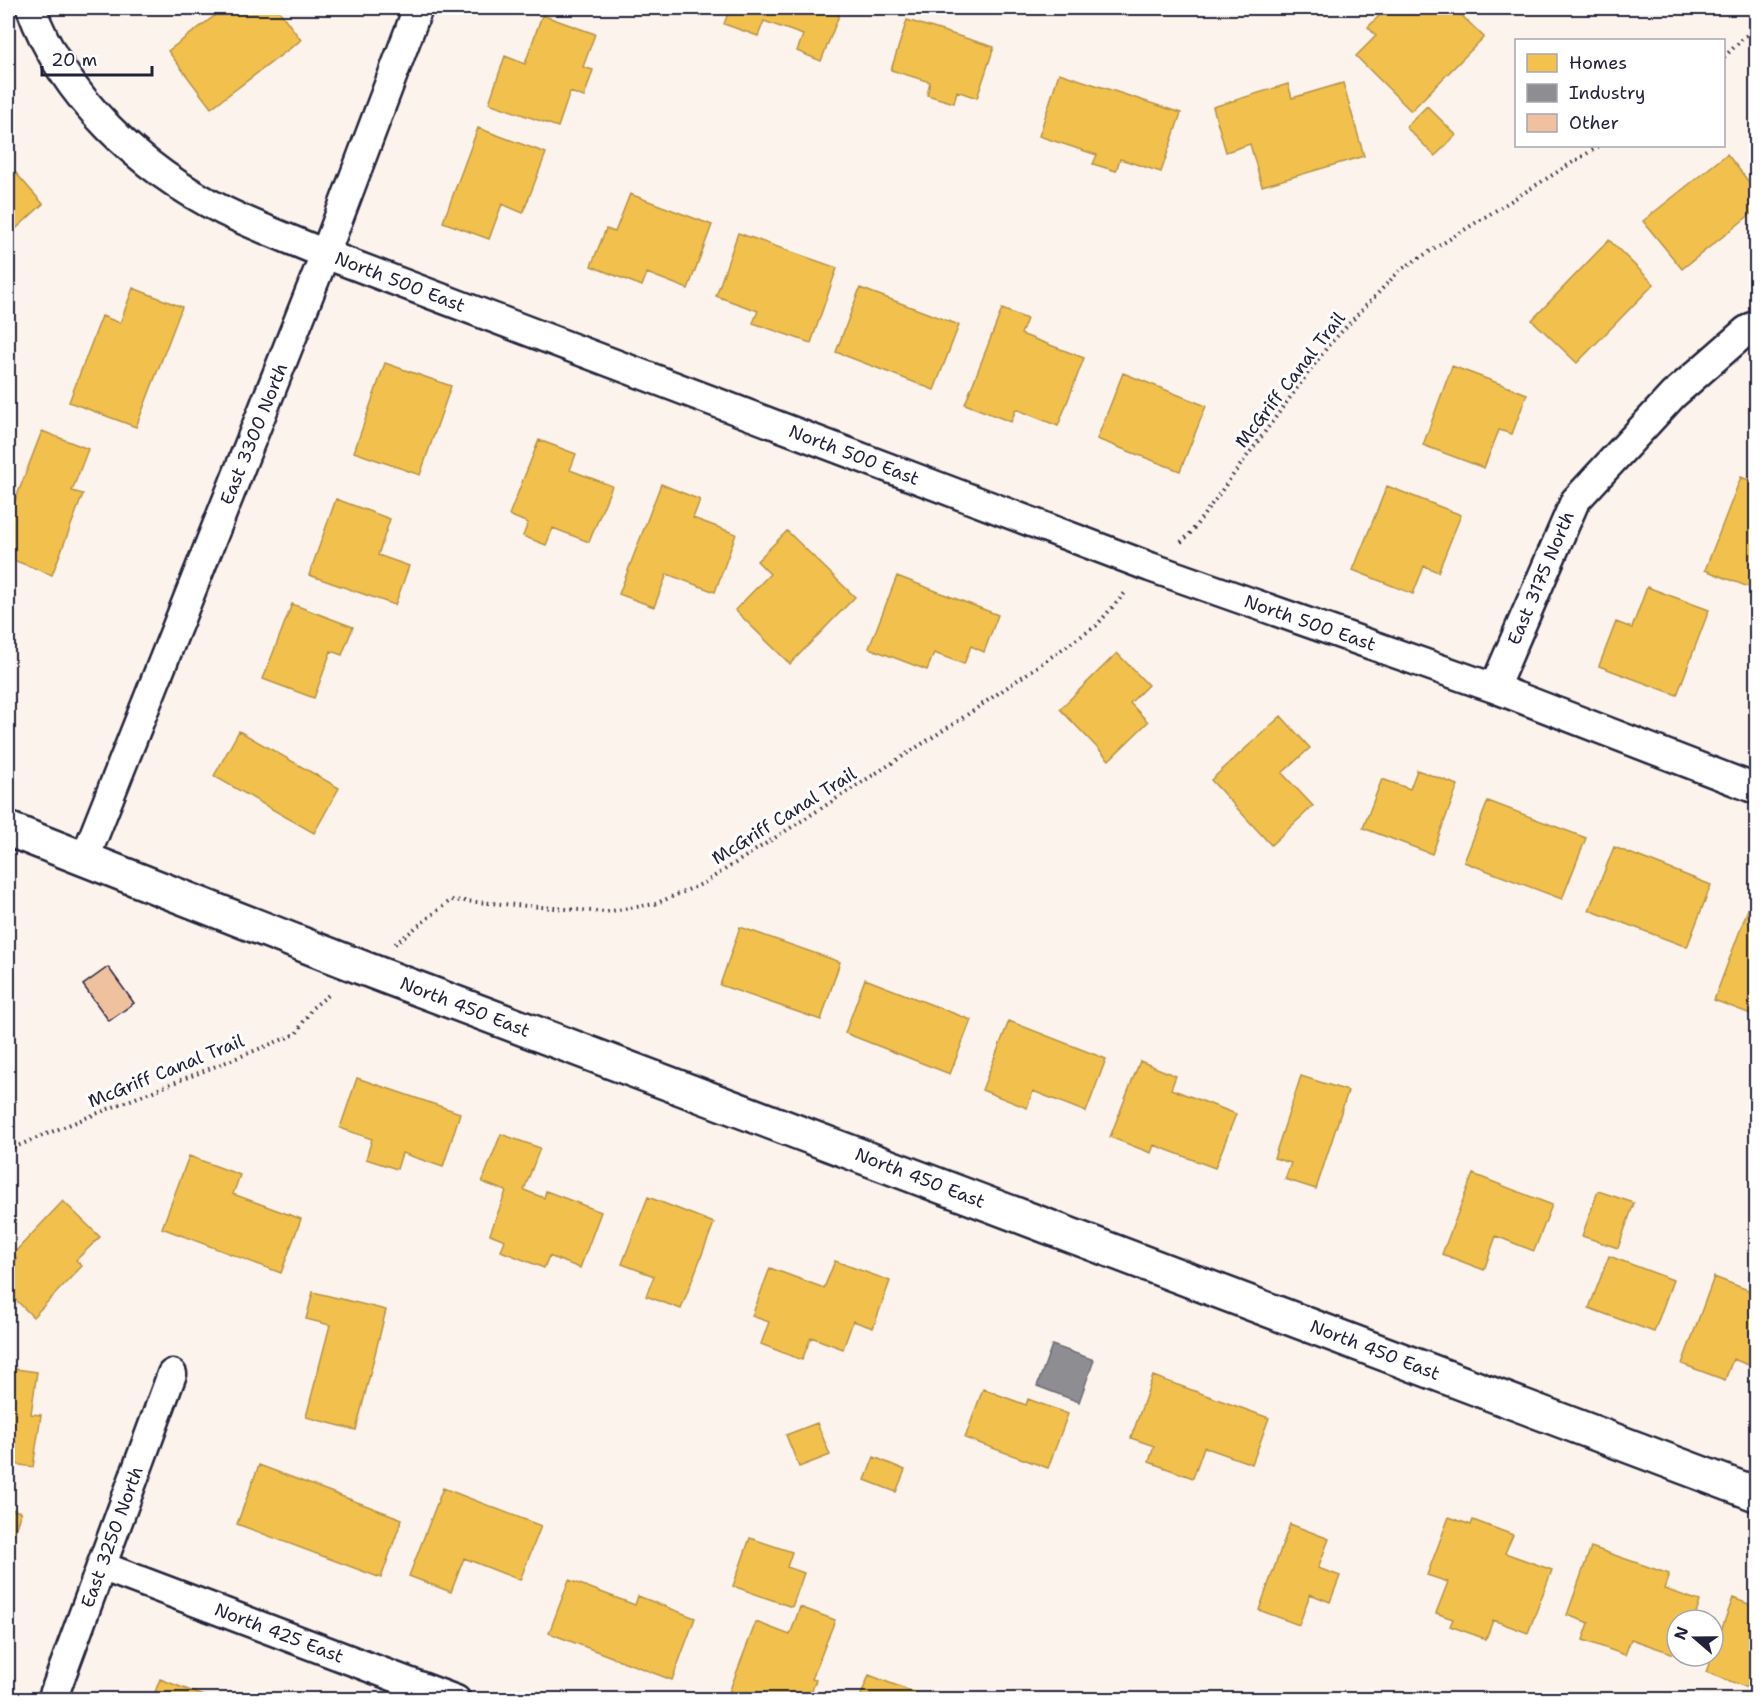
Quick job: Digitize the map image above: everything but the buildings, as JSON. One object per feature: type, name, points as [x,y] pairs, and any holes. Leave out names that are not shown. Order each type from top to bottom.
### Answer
[{"type":"street","name":"North 500 East","points":[[31,8],[60,68],[92,109],[125,145],[168,178],[224,211],[326,254],[1150,567],[1494,688],[1756,789]]},
{"type":"street","name":"East 3300 North","points":[[85,858],[326,254],[418,8]]},
{"type":"street","name":"East 3175 North","points":[[1494,688],[1575,501],[1673,395],[1746,331],[1756,325]]},
{"type":"street","name":"North 450 East","points":[[8,829],[363,968],[1756,1494]]},
{"type":"street","name":"East 3250 North","points":[[52,1700],[172,1374]]},
{"type":"street","name":"North 425 East","points":[[101,1566],[456,1700]]},
{"type":"path","points":[[1725,56],[1756,26]]},
{"type":"path","name":"McGriff Canal Trail","points":[[1175,546],[1189,535],[1328,346],[1400,270],[1597,147]]},
{"type":"path","name":"McGriff Canal Trail","points":[[408,934],[450,900],[605,912],[655,903],[704,883],[958,721],[1096,626],[1131,586]]},
{"type":"path","name":"McGriff Canal Trail","points":[[8,1150],[296,1034],[312,1008],[321,1001]]}]
